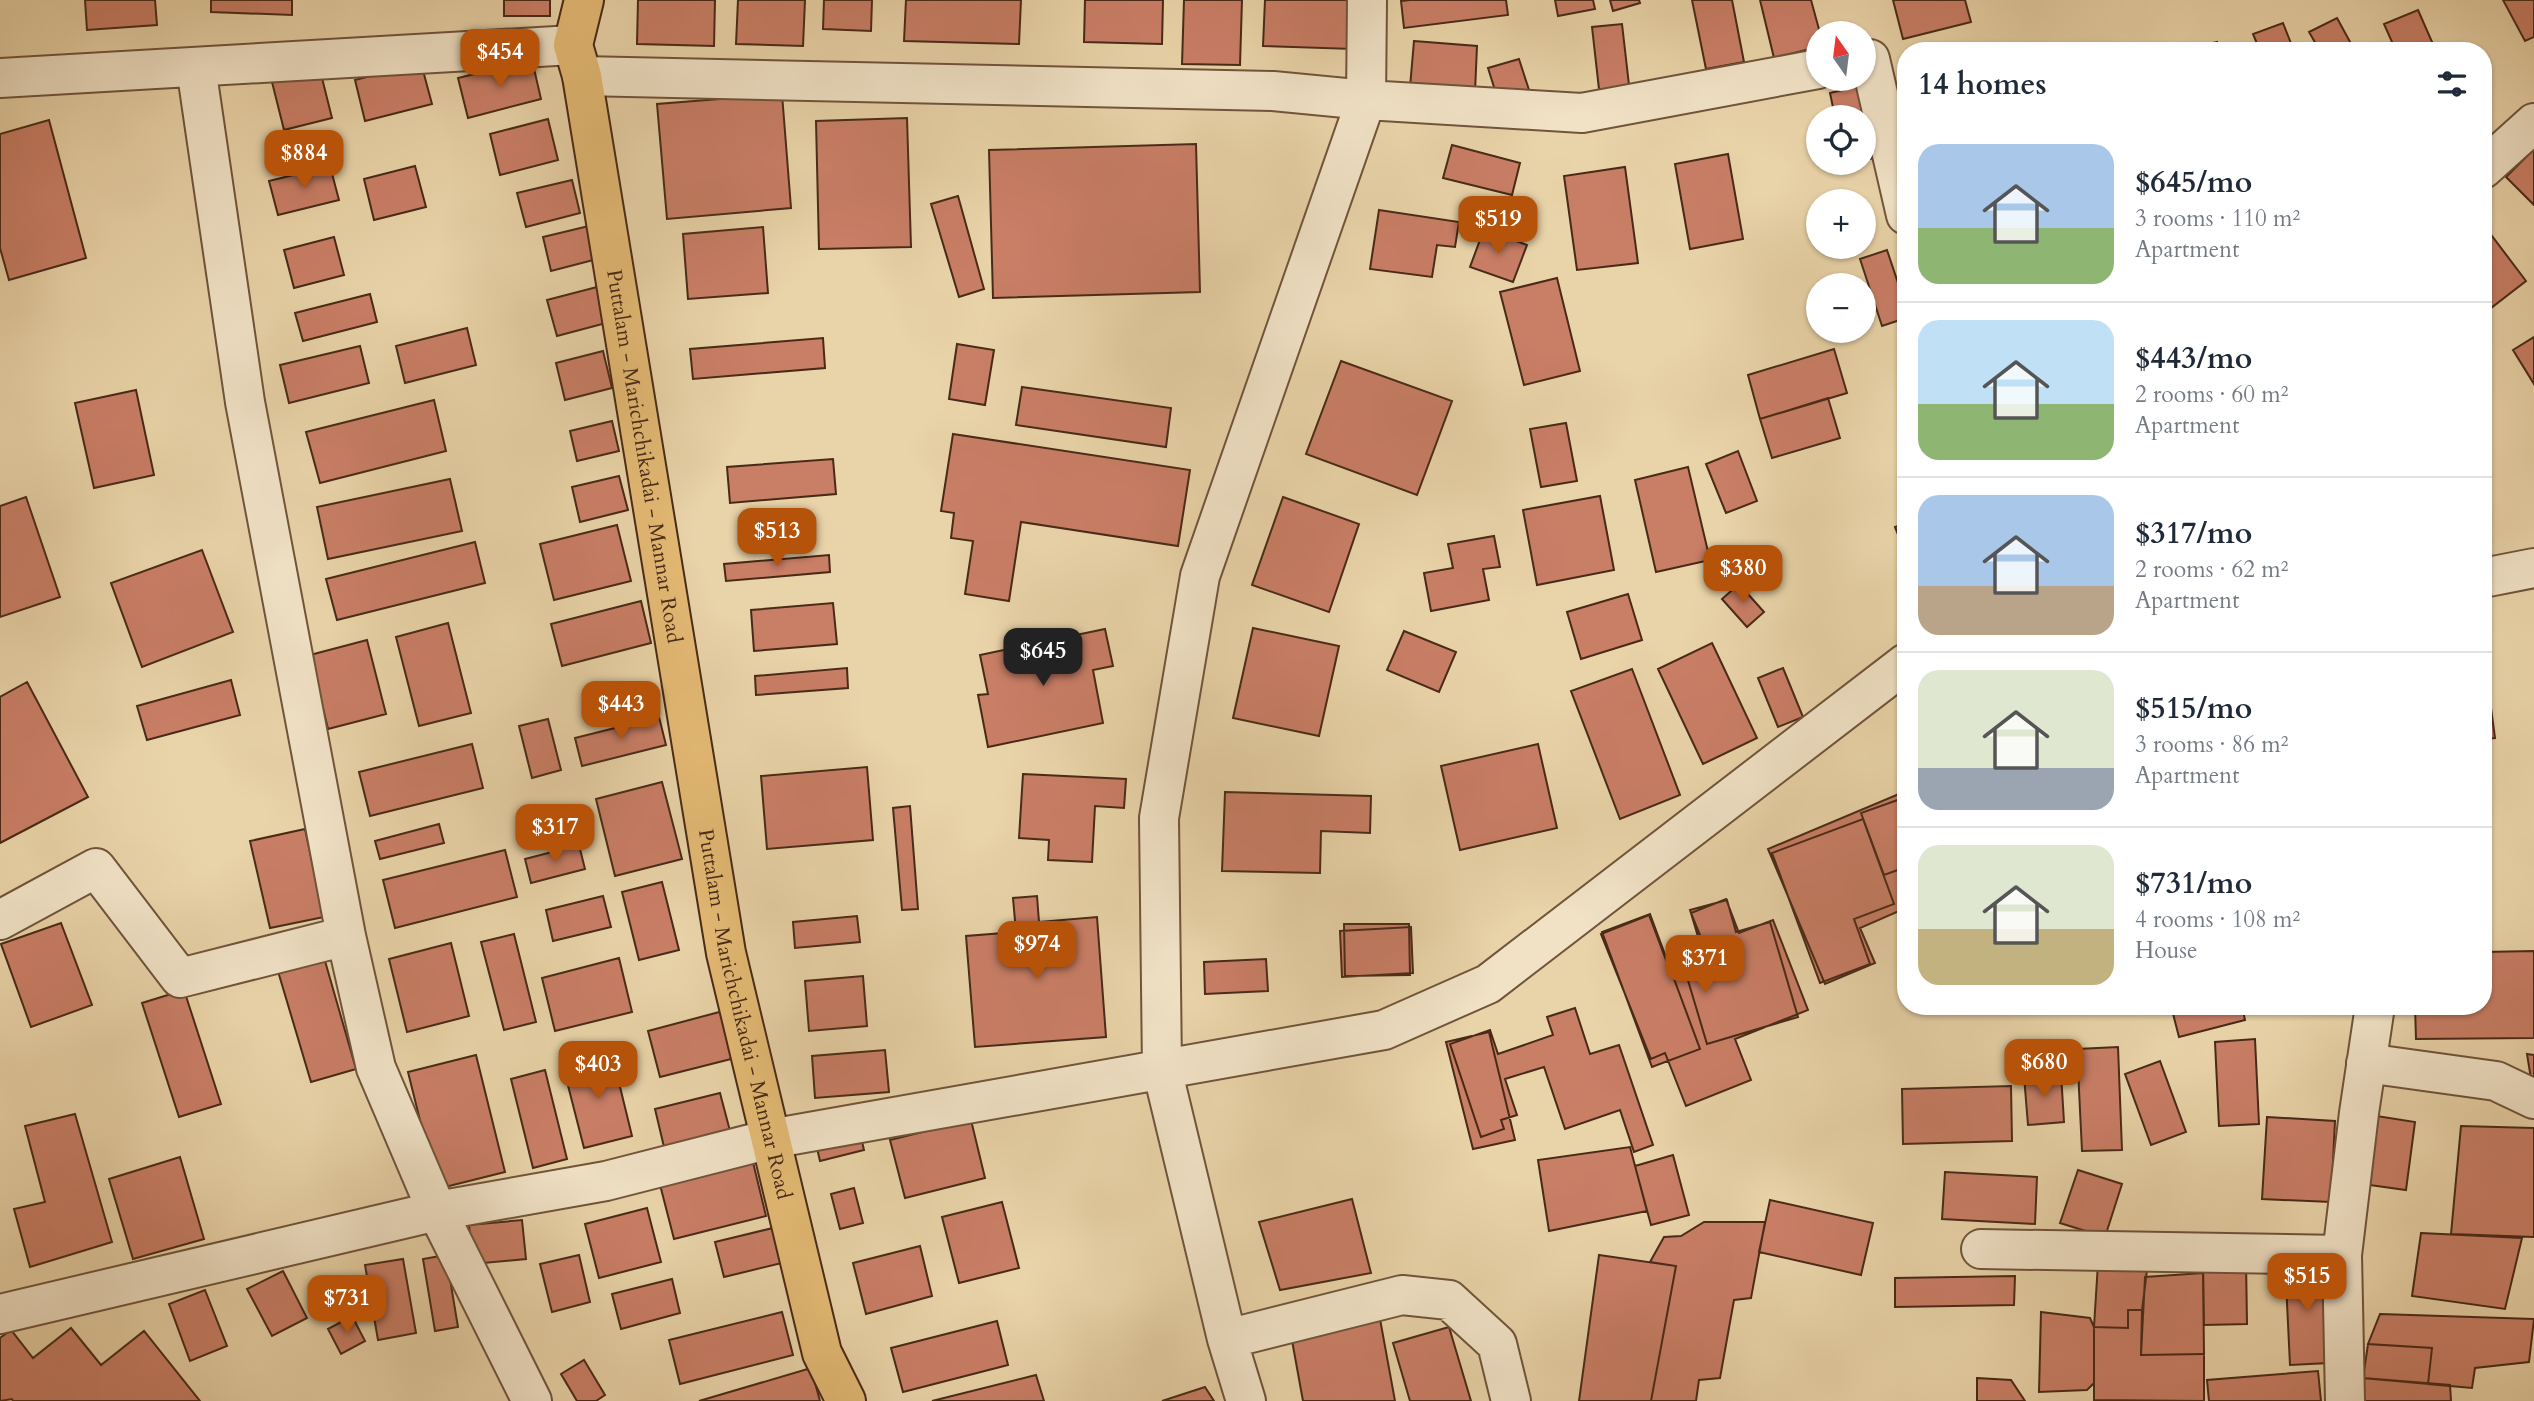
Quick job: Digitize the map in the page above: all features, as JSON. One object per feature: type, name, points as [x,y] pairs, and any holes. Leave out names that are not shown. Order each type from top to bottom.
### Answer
[{"type":"main road","name":"Puttalam - Marichchikadai - Mannar Road","points":[[584,0],[578,60],[726,953],[822,1353],[846,1401]]},
{"type":"street","points":[[1246,1401],[1227,1339],[1162,1069],[1159,818],[1200,576],[1366,100],[1367,0]]},
{"type":"street","points":[[0,78],[196,67],[578,60],[1273,91],[1366,100],[1582,113],[1806,71]]},
{"type":"street","points":[[196,67],[245,402],[346,936],[376,1068],[437,1211],[532,1401]]},
{"type":"street","points":[[1876,85],[1897,176]]},
{"type":"street","points":[[2492,161],[2534,123]]},
{"type":"street","points":[[2492,576],[2534,568]]},
{"type":"street","points":[[0,1314],[437,1211],[606,1181],[770,1139],[1384,1030],[1488,984],[1897,670]]},
{"type":"street","points":[[0,920],[96,868],[180,978],[346,936]]},
{"type":"street","points":[[2345,1401],[2342,1255],[2374,1015]]},
{"type":"street","points":[[2366,1063],[2496,1081],[2534,1099]]},
{"type":"street","points":[[1982,1249],[2342,1255]]},
{"type":"street","points":[[1227,1339],[1402,1295],[1449,1300],[1497,1344],[1511,1401]]},
{"type":"building","points":[[85,0],[155,0],[157,25],[87,30]]},
{"type":"building","points":[[211,0],[292,0],[292,15],[211,12]]},
{"type":"building","points":[[504,0],[550,0],[550,16],[504,16]]},
{"type":"building","points":[[638,0],[715,0],[714,46],[637,44]]},
{"type":"building","points":[[738,0],[805,0],[803,46],[736,44]]},
{"type":"building","points":[[824,0],[872,0],[871,31],[823,29]]},
{"type":"building","points":[[906,0],[1021,0],[1019,44],[904,41]]},
{"type":"building","points":[[1085,0],[1163,0],[1162,44],[1084,42]]},
{"type":"building","points":[[1184,0],[1242,0],[1240,65],[1182,64]]},
{"type":"building","points":[[1265,0],[1354,0],[1353,49],[1263,46]]},
{"type":"building","points":[[1506,0],[1508,15],[1404,28],[1401,1]]},
{"type":"building","points":[[1555,0],[1593,0],[1595,9],[1558,16]]},
{"type":"building","points":[[1610,0],[1639,0],[1640,3],[1613,11]]},
{"type":"building","points":[[1692,0],[1732,0],[1744,62],[1706,69]]},
{"type":"building","points":[[1760,0],[1811,0],[1817,21],[1806,21],[1806,50],[1774,58]]},
{"type":"building","points":[[1893,0],[1965,0],[1971,22],[1903,39]]},
{"type":"building","points":[[2503,0],[2534,0],[2534,37],[2525,41]]},
{"type":"building","points":[[2418,10],[2432,42],[2392,42],[2384,24]]},
{"type":"building","points":[[2337,18],[2350,42],[2315,42],[2309,32]]},
{"type":"building","points":[[2283,23],[2290,42],[2256,42],[2253,34]]},
{"type":"building","points":[[1622,24],[1630,94],[1600,98],[1592,27]]},
{"type":"building","points":[[1414,41],[1477,46],[1475,92],[1410,87]]},
{"type":"building","points":[[1519,59],[1530,93],[1499,103],[1488,68]]},
{"type":"building","points":[[532,60],[541,99],[468,118],[458,78]]},
{"type":"building","points":[[421,63],[432,104],[365,121],[355,80]]},
{"type":"building","points":[[320,70],[332,118],[284,130],[272,82]]},
{"type":"building","points":[[1860,91],[1863,105],[1832,105],[1830,93]]},
{"type":"building","points":[[782,94],[791,208],[667,219],[657,104]]},
{"type":"building","points":[[907,118],[911,247],[819,249],[816,121]]},
{"type":"building","points":[[548,119],[558,160],[500,175],[490,134]]},
{"type":"building","points":[[49,120],[86,258],[9,280],[0,248],[0,134]]},
{"type":"building","points":[[1196,144],[1200,292],[993,298],[989,150]]},
{"type":"building","points":[[1452,145],[1520,163],[1512,195],[1443,178]]},
{"type":"building","points":[[2534,149],[2534,205],[2506,177]]},
{"type":"building","points":[[1728,154],[1743,239],[1690,249],[1675,164]]},
{"type":"building","points":[[330,166],[339,200],[278,215],[269,181]]},
{"type":"building","points":[[415,166],[426,207],[374,220],[364,179]]},
{"type":"building","points":[[1625,167],[1638,263],[1577,270],[1564,176]]},
{"type":"building","points":[[572,180],[580,213],[526,227],[517,193]]},
{"type":"building","points":[[958,196],[984,289],[959,297],[931,204]]},
{"type":"building","points":[[1379,210],[1459,222],[1455,247],[1437,245],[1432,277],[1370,269]]},
{"type":"building","points":[[593,225],[601,258],[551,271],[543,237]]},
{"type":"building","points":[[763,227],[768,293],[688,299],[683,234]]},
{"type":"building","points":[[1484,229],[1527,245],[1513,282],[1470,267]]},
{"type":"building","points":[[2492,236],[2526,281],[2492,307]]},
{"type":"building","points":[[334,237],[344,275],[294,288],[284,250]]},
{"type":"building","points":[[1887,250],[1897,280],[1897,321],[1882,326],[1876,308],[1876,273],[1865,273],[1860,259],[1876,259],[1876,254]]},
{"type":"building","points":[[1557,278],[1580,371],[1524,385],[1500,292]]},
{"type":"building","points":[[597,287],[606,323],[557,336],[547,300]]},
{"type":"building","points":[[370,294],[377,322],[303,341],[295,313]]},
{"type":"building","points":[[467,328],[476,365],[405,383],[396,346]]},
{"type":"building","points":[[2534,337],[2534,384],[2513,350]]},
{"type":"building","points":[[823,338],[825,368],[693,379],[690,349]]},
{"type":"building","points":[[957,344],[994,350],[985,405],[949,399]]},
{"type":"building","points":[[360,346],[369,383],[289,403],[280,365]]},
{"type":"building","points":[[1834,349],[1847,393],[1760,419],[1748,375]]},
{"type":"building","points":[[603,351],[612,388],[565,400],[556,363]]},
{"type":"building","points":[[1341,361],[1452,401],[1417,495],[1306,454]]},
{"type":"building","points":[[1022,387],[1171,408],[1166,447],[1016,425]]},
{"type":"building","points":[[136,390],[154,475],[94,488],[75,403]]},
{"type":"building","points":[[1828,398],[1840,438],[1772,458],[1760,419]]},
{"type":"building","points":[[434,400],[446,451],[320,483],[306,432]]},
{"type":"building","points":[[612,421],[619,451],[577,461],[570,431]]},
{"type":"building","points":[[1566,423],[1577,481],[1541,487],[1530,429]]},
{"type":"building","points":[[953,434],[1190,470],[1178,546],[1021,522],[1009,601],[965,594],[973,541],[951,538],[954,513],[941,511]]},
{"type":"building","points":[[1738,451],[1757,501],[1726,513],[1706,464]]},
{"type":"building","points":[[833,459],[836,494],[730,503],[727,467]]},
{"type":"building","points":[[1688,467],[1710,560],[1656,572],[1635,480]]},
{"type":"building","points":[[619,476],[628,510],[580,522],[572,487]]},
{"type":"building","points":[[450,479],[462,531],[328,559],[317,507]]},
{"type":"building","points":[[1600,496],[1614,570],[1537,585],[1523,510]]},
{"type":"building","points":[[26,497],[60,597],[0,617],[0,506]]},
{"type":"building","points":[[1283,497],[1359,524],[1329,612],[1252,585]]},
{"type":"building","points":[[617,525],[631,581],[554,600],[540,544]]},
{"type":"building","points":[[1494,536],[1500,567],[1483,569],[1489,600],[1431,611],[1424,573],[1453,568],[1448,544]]},
{"type":"building","points":[[475,542],[485,583],[337,620],[326,579]]},
{"type":"building","points":[[202,550],[233,632],[142,667],[111,583]]},
{"type":"building","points":[[829,555],[830,572],[726,581],[724,564]]},
{"type":"building","points":[[1739,584],[1764,612],[1747,627],[1722,599]]},
{"type":"building","points":[[1628,594],[1642,640],[1581,659],[1567,612]]},
{"type":"building","points":[[641,601],[651,643],[562,666],[551,624]]},
{"type":"building","points":[[833,603],[837,644],[754,651],[751,610]]},
{"type":"building","points":[[448,623],[471,713],[419,726],[396,637]]},
{"type":"building","points":[[1253,628],[1339,646],[1319,736],[1233,718]]},
{"type":"building","points":[[1105,629],[1113,666],[1093,670],[1103,723],[988,747],[978,695],[988,694],[980,655]]},
{"type":"building","points":[[1404,631],[1456,652],[1439,692],[1387,670]]},
{"type":"building","points":[[367,640],[386,714],[328,729],[310,655]]},
{"type":"building","points":[[1712,643],[1757,738],[1703,764],[1658,669]]},
{"type":"building","points":[[847,668],[848,688],[756,695],[755,676]]},
{"type":"building","points":[[1783,668],[1803,717],[1778,727],[1758,678]]},
{"type":"building","points":[[1632,669],[1680,795],[1620,819],[1571,691]]},
{"type":"building","points":[[231,680],[240,715],[147,740],[137,706]]},
{"type":"building","points":[[27,682],[88,797],[0,843],[0,697]]},
{"type":"building","points":[[2492,716],[2495,738],[2492,738]]},
{"type":"building","points":[[659,717],[666,745],[582,766],[575,738]]},
{"type":"building","points":[[548,719],[561,770],[532,778],[519,726]]},
{"type":"building","points":[[472,744],[483,788],[370,816],[359,772]]},
{"type":"building","points":[[1538,744],[1557,828],[1460,850],[1441,766]]},
{"type":"building","points":[[867,767],[873,840],[767,849],[761,776]]},
{"type":"building","points":[[1023,774],[1126,779],[1124,808],[1095,806],[1092,862],[1048,860],[1049,840],[1019,838]]},
{"type":"building","points":[[662,782],[682,859],[615,876],[596,799]]},
{"type":"building","points":[[1225,792],[1371,796],[1370,833],[1321,831],[1320,873],[1222,871]]},
{"type":"building","points":[[1897,795],[1897,912],[1860,928],[1875,963],[1825,984],[1768,849]]},
{"type":"building","points":[[1897,800],[1897,870],[1884,875],[1861,813]]},
{"type":"building","points":[[910,806],[918,909],[902,910],[893,808]]},
{"type":"building","points":[[1863,819],[1894,904],[1854,919],[1870,964],[1820,983],[1772,853]]},
{"type":"building","points":[[439,824],[444,843],[380,859],[375,841]]},
{"type":"building","points":[[305,829],[324,917],[270,928],[250,841]]},
{"type":"building","points":[[579,845],[585,869],[531,883],[525,859]]},
{"type":"building","points":[[505,850],[517,897],[395,928],[383,880]]},
{"type":"building","points":[[662,882],[679,950],[639,960],[622,892]]},
{"type":"building","points":[[603,896],[611,927],[553,941],[546,910]]},
{"type":"building","points":[[1037,896],[1039,922],[1097,917],[1106,1037],[975,1047],[966,936],[1016,932],[1013,898]]},
{"type":"building","points":[[1726,899],[1739,933],[1773,920],[1808,1010],[1735,1039],[1751,1080],[1686,1106],[1665,1053],[1651,1059],[1601,934],[1649,915],[1666,960],[1704,945],[1691,913]]},
{"type":"building","points":[[1727,900],[1736,932],[1770,922],[1798,1017],[1707,1044],[1681,957],[1702,950],[1690,910]]},
{"type":"building","points":[[1650,914],[1700,1049],[1652,1067],[1602,932]]},
{"type":"building","points":[[857,916],[860,942],[795,948],[793,922]]},
{"type":"building","points":[[61,923],[92,1005],[31,1027],[1,944]]},
{"type":"building","points":[[1344,924],[1409,924],[1410,975],[1345,976]]},
{"type":"building","points":[[1411,927],[1413,973],[1342,977],[1340,931]]},
{"type":"building","points":[[514,934],[536,1022],[504,1030],[481,942]]},
{"type":"building","points":[[451,943],[469,1016],[407,1032],[389,959]]},
{"type":"building","points":[[2534,951],[2534,1038],[2416,1039],[2415,1015],[2492,1015],[2492,952]]},
{"type":"building","points":[[323,954],[356,1069],[311,1082],[277,968]]},
{"type":"building","points":[[619,958],[632,1012],[555,1031],[542,978]]},
{"type":"building","points":[[1266,959],[1268,991],[1205,994],[1204,962]]},
{"type":"building","points":[[863,976],[867,1026],[809,1031],[805,981]]},
{"type":"building","points":[[184,990],[221,1104],[179,1117],[142,1003]]},
{"type":"building","points":[[1575,1008],[1590,1054],[1619,1045],[1653,1145],[1634,1152],[1620,1110],[1565,1129],[1544,1067],[1505,1079],[1517,1115],[1501,1120],[1504,1129],[1481,1137],[1450,1044],[1490,1030],[1498,1054],[1553,1035],[1547,1017]]},
{"type":"building","points":[[723,1011],[735,1058],[660,1077],[648,1031]]},
{"type":"building","points":[[2173,1015],[2244,1015],[2245,1020],[2179,1037]]},
{"type":"building","points":[[1489,1032],[1515,1140],[1473,1149],[1446,1042]]},
{"type":"building","points":[[2255,1039],[2259,1124],[2219,1126],[2215,1042]]},
{"type":"building","points":[[2118,1047],[2122,1150],[2082,1151],[2077,1049]]},
{"type":"building","points":[[885,1050],[889,1092],[815,1098],[812,1056]]},
{"type":"building","points":[[612,1054],[632,1136],[584,1148],[563,1066]]},
{"type":"building","points":[[2527,1054],[2534,1055],[2534,1085],[2532,1085]]},
{"type":"building","points":[[476,1055],[505,1172],[437,1189],[408,1072]]},
{"type":"building","points":[[2160,1061],[2186,1132],[2151,1145],[2125,1074]]},
{"type":"building","points":[[545,1070],[567,1159],[533,1168],[511,1079]]},
{"type":"building","points":[[2061,1073],[2064,1122],[2028,1125],[2024,1076]]},
{"type":"building","points":[[2011,1086],[2012,1141],[1903,1144],[1902,1089]]},
{"type":"building","points":[[720,1093],[730,1131],[664,1147],[655,1109]]},
{"type":"building","points":[[75,1114],[112,1242],[30,1267],[14,1209],[45,1202],[25,1126]]},
{"type":"building","points":[[2364,1114],[2415,1122],[2406,1190],[2355,1183]]},
{"type":"building","points":[[2267,1117],[2335,1121],[2331,1202],[2262,1199]]},
{"type":"building","points":[[971,1120],[985,1178],[905,1198],[890,1140]]},
{"type":"building","points":[[2461,1126],[2534,1128],[2534,1237],[2451,1234]]},
{"type":"building","points":[[860,1133],[864,1150],[820,1161],[816,1144]]},
{"type":"building","points":[[1630,1147],[1647,1211],[1549,1231],[1538,1160]]},
{"type":"building","points":[[751,1154],[766,1216],[674,1239],[658,1177]]},
{"type":"building","points":[[1673,1155],[1689,1215],[1651,1225],[1635,1166]]},
{"type":"building","points":[[180,1157],[204,1239],[133,1259],[109,1179]]},
{"type":"building","points":[[2078,1170],[2122,1184],[2105,1237],[2060,1223]]},
{"type":"building","points":[[1945,1172],[2037,1177],[2035,1224],[1942,1219]]},
{"type":"building","points":[[854,1188],[863,1223],[840,1229],[831,1194]]},
{"type":"building","points":[[1352,1199],[1371,1273],[1280,1290],[1259,1222]]},
{"type":"building","points":[[1770,1200],[1873,1223],[1861,1275],[1759,1252]]},
{"type":"building","points":[[1002,1202],[1019,1268],[959,1283],[942,1217]]},
{"type":"building","points":[[647,1208],[661,1262],[599,1278],[585,1224]]},
{"type":"building","points":[[522,1220],[526,1259],[473,1264],[469,1225]]},
{"type":"building","points":[[1704,1222],[1765,1222],[1751,1298],[1734,1300],[1720,1378],[1699,1380],[1696,1401],[1651,1401],[1676,1266],[1650,1262],[1664,1237],[1681,1236]]},
{"type":"building","points":[[777,1227],[786,1262],[724,1277],[715,1242]]},
{"type":"building","points":[[2421,1233],[2522,1238],[2505,1309],[2412,1296]]},
{"type":"building","points":[[920,1246],[932,1296],[866,1314],[853,1263]]},
{"type":"building","points":[[446,1255],[458,1327],[435,1331],[423,1259]]},
{"type":"building","points":[[579,1255],[590,1302],[552,1312],[540,1264]]},
{"type":"building","points":[[1599,1255],[1676,1266],[1651,1401],[1579,1401]]},
{"type":"building","points":[[403,1259],[416,1333],[378,1340],[365,1265]]},
{"type":"building","points":[[2246,1261],[2247,1324],[2204,1325],[2203,1262]]},
{"type":"building","points":[[2325,1261],[2329,1363],[2290,1365],[2285,1262]]},
{"type":"building","points":[[2148,1262],[2142,1310],[2128,1310],[2128,1328],[2094,1327],[2098,1263]]},
{"type":"building","points":[[283,1271],[307,1318],[272,1336],[247,1289]]},
{"type":"building","points":[[2203,1273],[2204,1354],[2141,1355],[2145,1277]]},
{"type":"building","points":[[2015,1276],[2014,1305],[1895,1307],[1895,1278]]},
{"type":"building","points":[[672,1279],[680,1313],[621,1329],[612,1294]]},
{"type":"building","points":[[205,1290],[227,1346],[190,1361],[169,1304]]},
{"type":"building","points":[[2128,1310],[2142,1310],[2141,1355],[2204,1354],[2204,1401],[2094,1400],[2094,1327],[2128,1328]]},
{"type":"building","points":[[782,1312],[793,1355],[680,1384],[669,1340]]},
{"type":"building","points":[[2041,1312],[2090,1318],[2094,1327],[2094,1383],[2087,1390],[2039,1392]]},
{"type":"building","points":[[2380,1314],[2534,1319],[2529,1362],[2475,1368],[2472,1388],[2428,1384],[2432,1348],[2368,1344]]},
{"type":"building","points":[[352,1316],[365,1341],[341,1354],[328,1329]]},
{"type":"building","points":[[1380,1319],[1395,1401],[1303,1401],[1291,1335]]},
{"type":"building","points":[[997,1321],[1008,1365],[903,1392],[891,1348]]},
{"type":"building","points":[[1449,1327],[1471,1401],[1410,1401],[1393,1343]]},
{"type":"building","points":[[71,1328],[101,1365],[144,1331],[200,1401],[0,1401],[0,1338],[11,1330],[33,1358]]},
{"type":"building","points":[[2368,1344],[2432,1348],[2428,1384],[2363,1378]]},
{"type":"building","points":[[584,1360],[605,1395],[596,1401],[577,1401],[561,1374]]},
{"type":"building","points":[[811,1368],[820,1401],[699,1401]]},
{"type":"building","points":[[2318,1371],[2321,1401],[2209,1401],[2207,1380]]},
{"type":"building","points":[[1036,1375],[1044,1401],[932,1401]]},
{"type":"building","points":[[1977,1378],[2011,1380],[2025,1401],[1977,1401]]},
{"type":"building","points":[[2363,1378],[2450,1385],[2451,1401],[2363,1401]]},
{"type":"building","points":[[1205,1387],[1214,1401],[1162,1401]]}]
